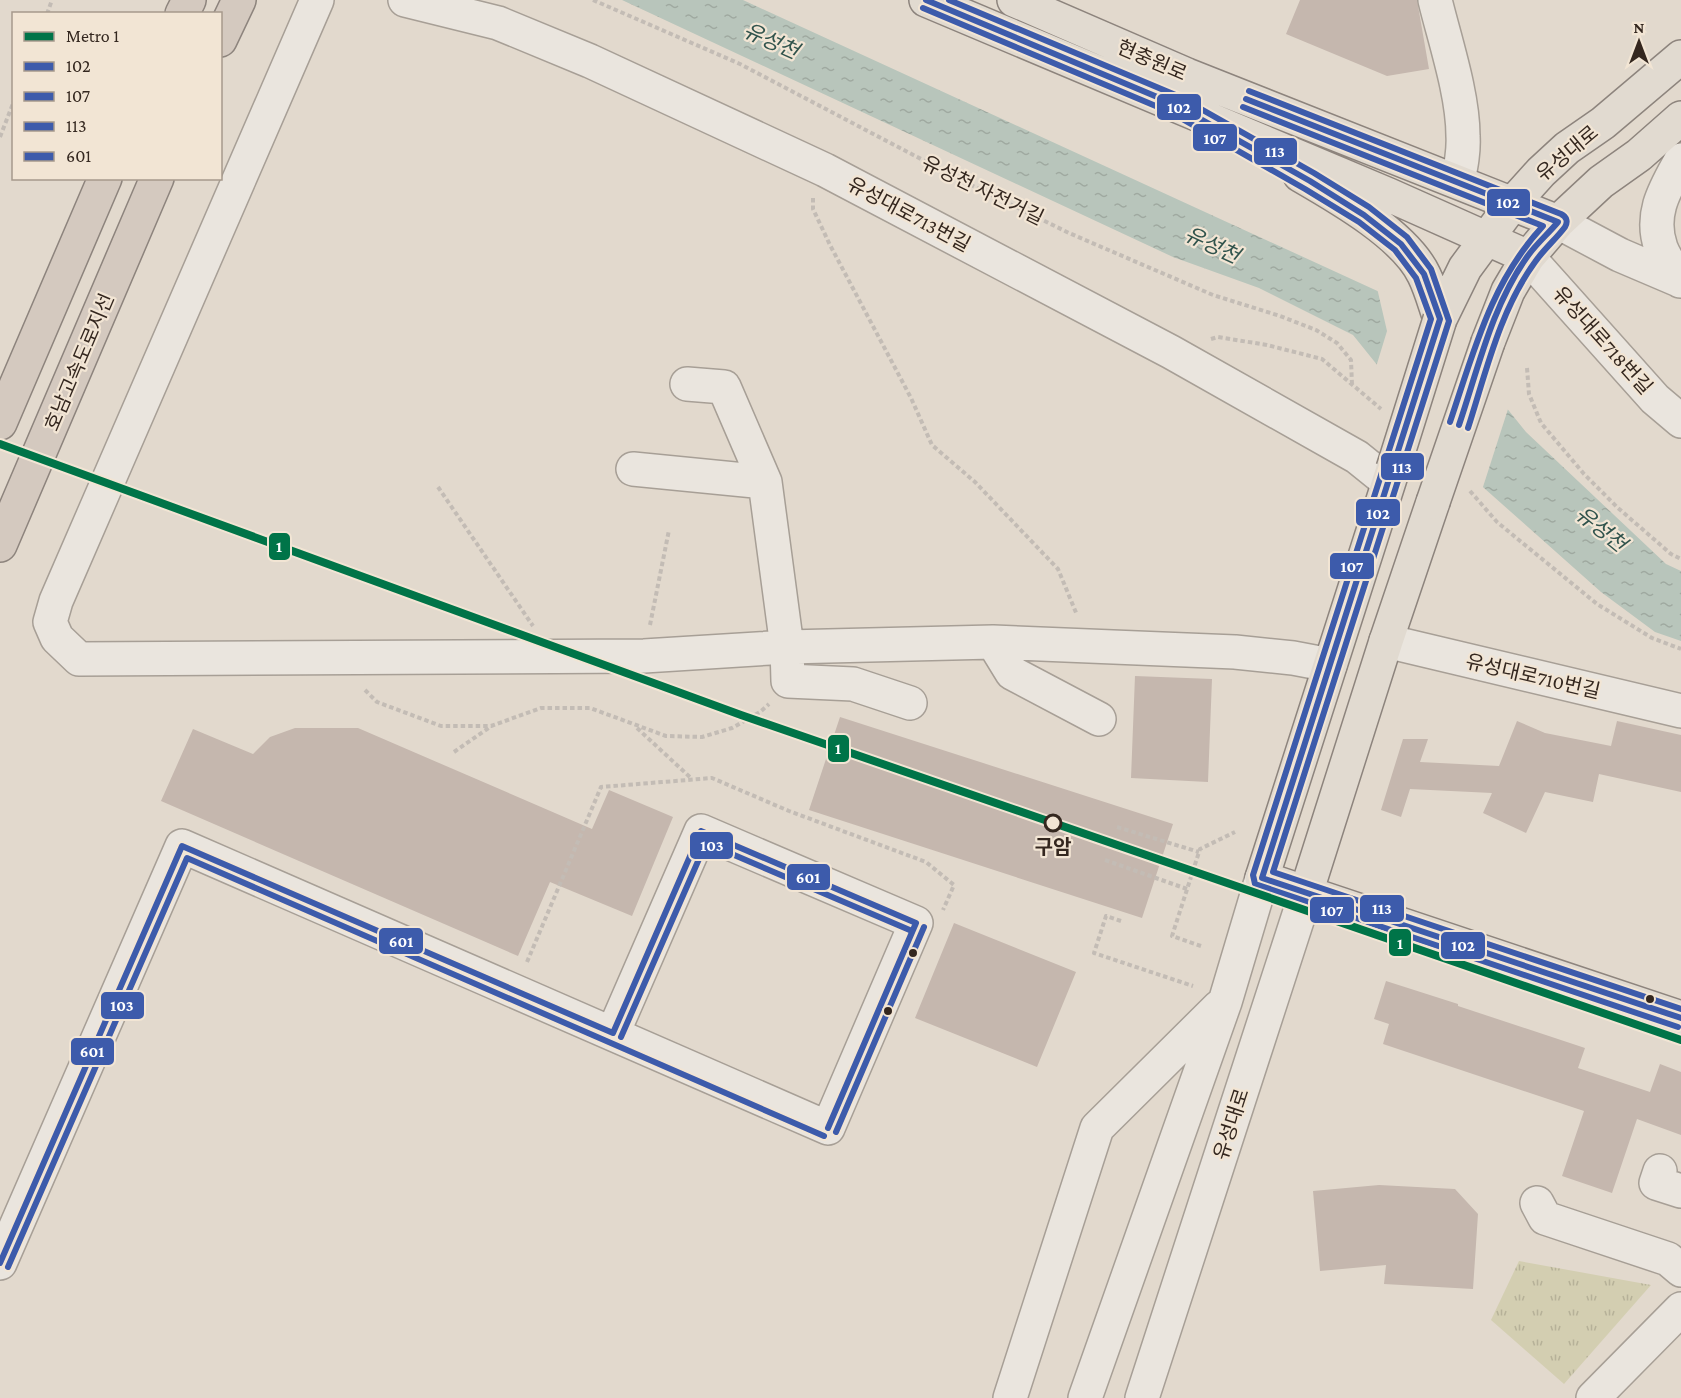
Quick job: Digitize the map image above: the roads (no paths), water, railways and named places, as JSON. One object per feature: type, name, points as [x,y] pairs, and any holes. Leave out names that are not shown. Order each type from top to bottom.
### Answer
[{"type":"highway","points":[[222,36],[239,0]]},
{"type":"highway","points":[[0,423],[104,180]]},
{"type":"highway","name":"호남고속도로지선","points":[[0,545],[156,180]]},
{"type":"main road","name":"현충원로","points":[[926,0],[1174,104]]},
{"type":"main road","name":"현충원로","points":[[1014,0],[1198,79],[1394,159],[1458,181],[1558,222]]},
{"type":"main road","name":"유성대로","points":[[1263,878],[1440,319],[1465,268],[1513,203],[1541,172],[1567,147],[1603,123],[1681,57]]},
{"type":"main road","points":[[1174,104],[1528,257]]},
{"type":"main road","points":[[1174,104],[1310,181],[1364,215],[1401,244],[1424,274],[1440,319]]},
{"type":"main road","points":[[1306,893],[1386,641],[1488,342],[1508,291],[1528,257],[1558,222],[1601,182],[1639,154],[1681,118]]},
{"type":"main road","points":[[1263,878],[1681,1018]]},
{"type":"street","points":[[317,0],[56,601],[50,622],[57,638],[79,659],[644,656],[787,647],[993,642],[1235,652],[1293,658],[1330,665]]},
{"type":"street","name":"유성대로713번길","points":[[405,0],[498,23],[590,61],[825,170],[1171,352],[1391,475]]},
{"type":"street","points":[[1435,0],[1460,101],[1464,134],[1458,181]]},
{"type":"street","points":[[1680,281],[1661,249],[1655,218],[1665,190],[1681,160]]},
{"type":"street","points":[[1558,222],[1620,255],[1680,281]]},
{"type":"street","name":"유성대로718번길","points":[[1528,257],[1655,399],[1681,421]]},
{"type":"street","points":[[687,384],[724,387],[765,482],[787,647],[788,681],[853,684],[910,703]]},
{"type":"street","points":[[633,469],[765,482]]},
{"type":"street","name":"유성대로710번길","points":[[1386,641],[1681,711]]},
{"type":"street","points":[[993,642],[1012,673],[1099,719]]},
{"type":"street","points":[[0,1263],[182,846],[828,1128],[916,923],[700,831],[613,1033]]},
{"type":"street","name":"유성대로","points":[[1085,1398],[1225,1002],[1263,878]]},
{"type":"street","name":"유성대로","points":[[1142,1398],[1306,893]]},
{"type":"street","points":[[1010,1398],[1096,1128],[1225,1002]]},
{"type":"street","points":[[1537,1203],[1545,1218],[1668,1259],[1681,1270]]},
{"type":"street","points":[[1593,1398],[1681,1309]]},
{"type":"water","name":"유성천","points":[[622,0],[743,0],[1384,294],[1472,365],[1526,432],[1666,564],[1681,571],[1681,641],[1655,632],[1601,592],[1457,464],[1353,335],[1259,288],[1173,257]]},
{"type":"metro line","name":"1","points":[[0,444],[741,715],[1681,1040]]},
{"type":"place","name":"구암","points":[[1053,823]]}]
